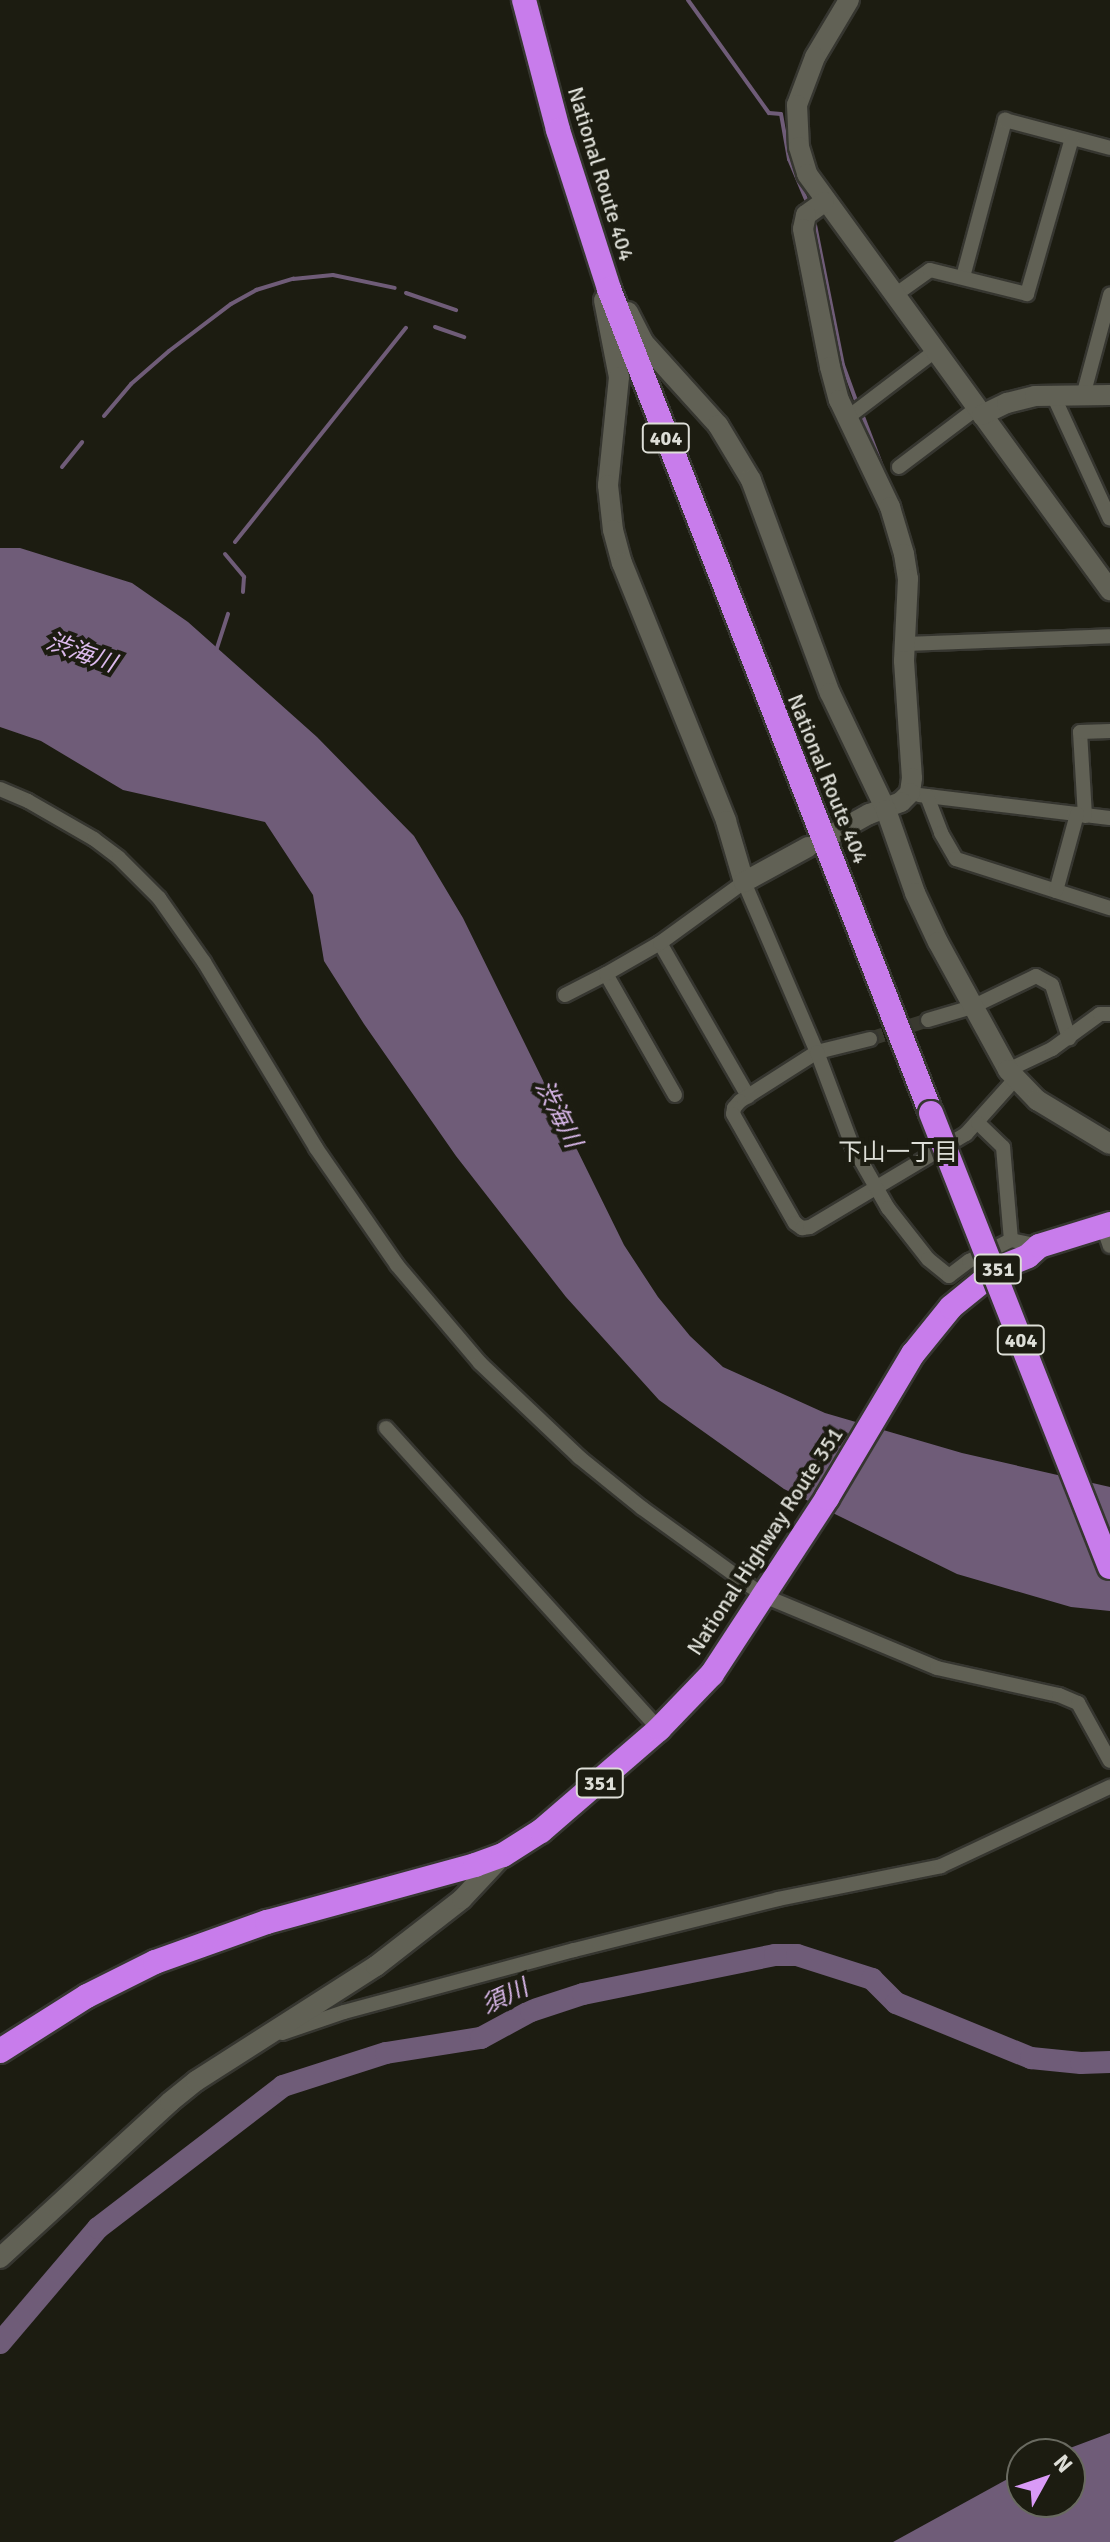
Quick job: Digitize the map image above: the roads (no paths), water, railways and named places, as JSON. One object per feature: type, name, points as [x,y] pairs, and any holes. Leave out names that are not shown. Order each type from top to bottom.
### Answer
[{"type":"highway","name":"National Route 404","points":[[524,0],[579,198],[614,303],[1110,1567]]},
{"type":"highway","name":"National Highway Route 351","points":[[0,2051],[110,1984],[202,1943],[503,1855],[541,1831],[589,1793],[659,1729],[712,1674],[767,1591],[913,1354],[966,1292],[1039,1246],[1108,1232]]},
{"type":"street","points":[[849,0],[815,57],[797,105],[799,147],[807,174],[824,202],[1110,590]]},
{"type":"street","points":[[963,277],[1005,120],[1110,148]]},
{"type":"street","points":[[895,295],[930,270],[1027,294],[1072,138]]},
{"type":"street","points":[[579,198],[643,342],[718,425],[751,480],[830,693],[886,810],[915,893],[972,1007],[1012,1074],[1037,1100],[1110,1144]]},
{"type":"street","points":[[579,198],[619,377],[608,465],[613,530],[635,598],[726,821],[744,882],[817,1052],[839,1119],[876,1189],[942,1273],[949,1276],[969,1261],[1011,1240],[1039,1246]]},
{"type":"street","points":[[824,202],[806,215],[803,229],[830,367],[847,418],[897,527],[908,579],[906,644],[919,795],[956,859],[1110,908]]},
{"type":"street","points":[[1083,396],[1110,295]]},
{"type":"street","points":[[847,418],[935,351]]},
{"type":"street","points":[[1053,395],[1110,519]]},
{"type":"street","points":[[899,467],[980,411],[1053,395],[1110,395]]},
{"type":"street","points":[[906,644],[1110,636]]},
{"type":"street","points":[[1056,891],[1081,815],[1080,732],[1110,731]]},
{"type":"street","points":[[0,789],[28,801],[94,839],[128,866],[159,898],[204,962],[358,1212],[397,1265],[480,1363],[606,1480],[767,1591],[937,1668],[1069,1698],[1087,1714],[1110,1761]]},
{"type":"street","points":[[835,833],[869,814],[919,795],[1110,818]]},
{"type":"street","points":[[565,995],[660,943],[744,882],[808,847]]},
{"type":"street","points":[[660,943],[748,1096]]},
{"type":"street","points":[[606,974],[675,1095]]},
{"type":"street","points":[[928,1020],[972,1007],[1036,976],[1052,985],[1069,1038]]},
{"type":"street","points":[[870,1039],[817,1052],[740,1101],[733,1114],[795,1223],[810,1227],[956,1141],[978,1123],[1012,1074],[1100,1014],[1110,1014]]},
{"type":"street","points":[[978,1123],[1003,1147],[1011,1240]]},
{"type":"street","points":[[386,1428],[659,1729]]},
{"type":"street","points":[[267,2038],[344,2012],[574,1950],[778,1899],[941,1866],[1110,1787]]},
{"type":"street","points":[[0,2258],[196,2081],[267,2038],[409,1940],[480,1883],[503,1855]]},
{"type":"water","name":"渋海川","points":[[0,548],[20,548],[132,583],[188,622],[317,737],[414,836],[463,918],[624,1245],[658,1297],[690,1336],[723,1367],[825,1413],[962,1453],[1110,1487],[1110,1611],[1071,1607],[957,1574],[784,1489],[659,1400],[566,1297],[456,1156],[364,1024],[324,961],[313,895],[265,822],[123,790],[41,741],[0,727]]},
{"type":"water","points":[[1110,2433],[1110,2542],[893,2542],[1006,2480],[1006,2518],[1086,2518],[1086,2442]]},
{"type":"waterway","points":[[688,0],[769,113],[781,114],[789,159],[808,204]]},
{"type":"waterway","points":[[814,220],[843,365],[858,406]]},
{"type":"waterway","points":[[104,416],[131,384],[169,351],[231,304],[256,290],[293,279],[333,275],[395,288]]},
{"type":"waterway","points":[[406,293],[456,310]]},
{"type":"waterway","points":[[435,327],[464,337]]},
{"type":"waterway","points":[[235,542],[406,328]]},
{"type":"waterway","points":[[862,414],[883,469]]},
{"type":"waterway","points":[[62,467],[82,442]]},
{"type":"waterway","points":[[225,554],[244,577],[243,592]]},
{"type":"waterway","points":[[216,651],[228,614]]},
{"type":"waterway","name":"須川","points":[[0,2343],[98,2228],[283,2086],[386,2053],[481,2038],[531,2011],[583,1994],[775,1955],[797,1955],[872,1979],[896,2003],[1031,2058],[1081,2063],[1110,2062]]},
{"type":"tunnel","points":[[870,1039],[928,1020]]},
{"type":"district","name":"下山一丁目","points":[[898,1153]]}]
